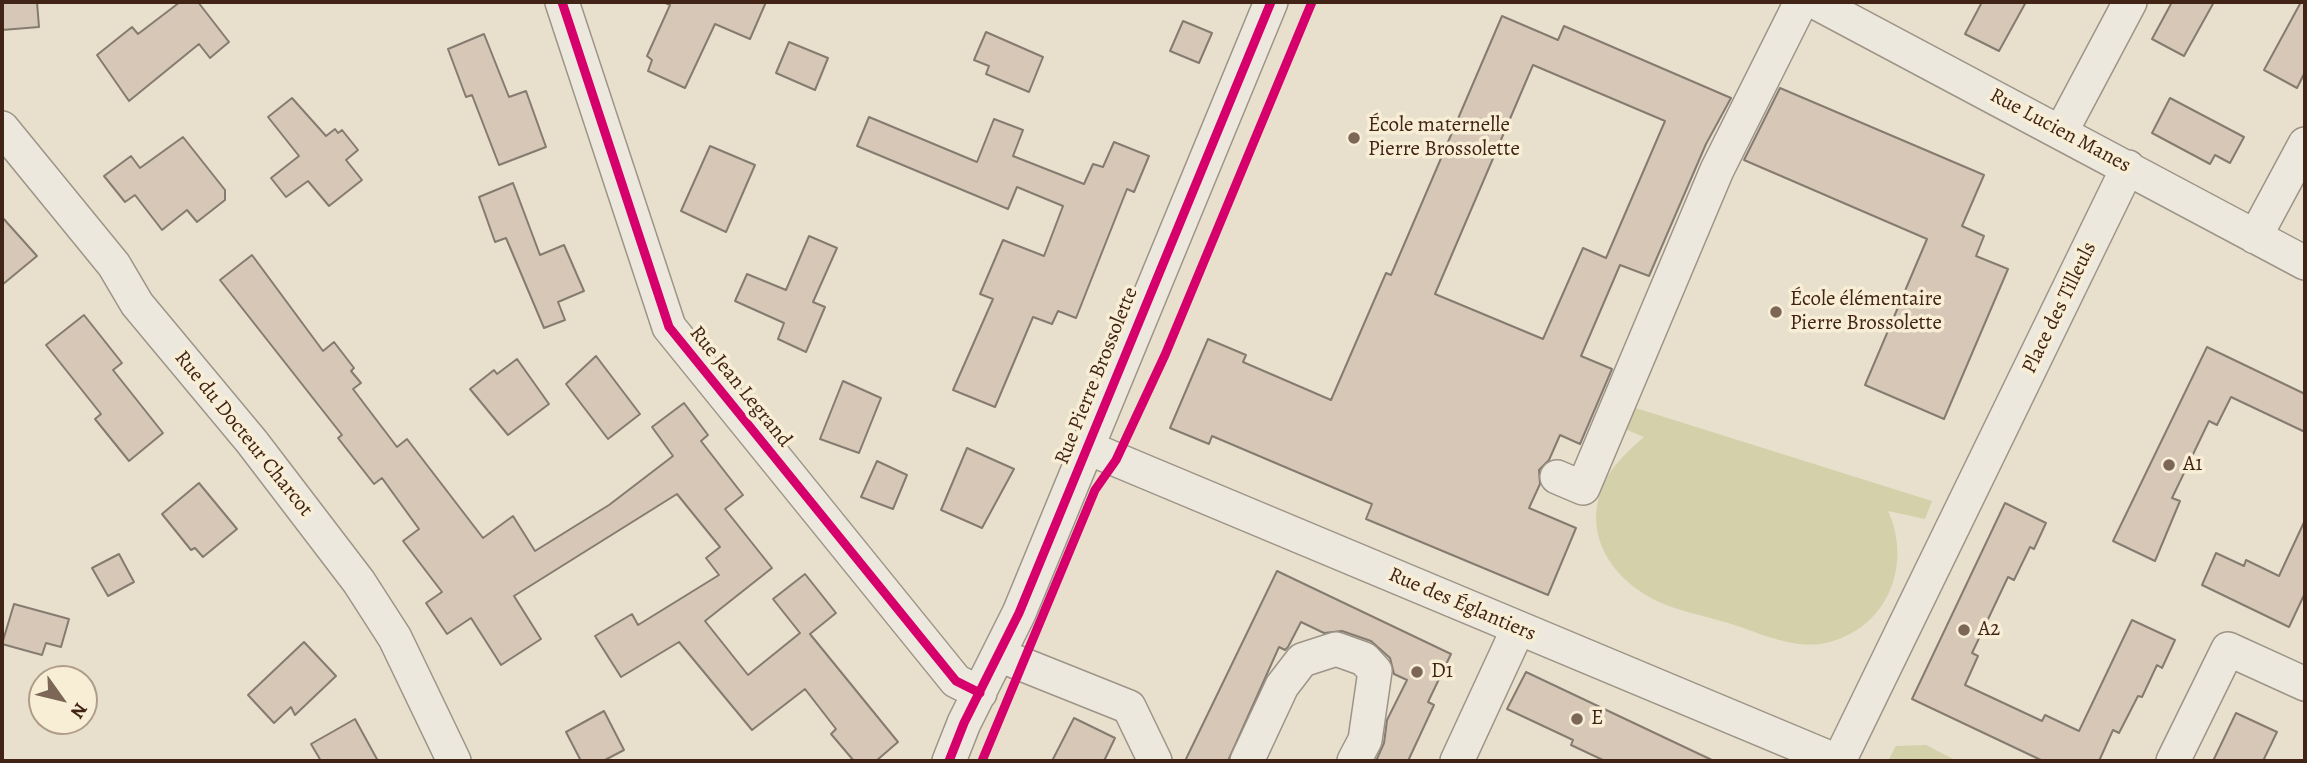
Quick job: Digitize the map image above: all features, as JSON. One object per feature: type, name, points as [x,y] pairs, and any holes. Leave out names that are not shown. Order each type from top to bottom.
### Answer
[{"type":"street","name":"Rue Jean Legrand","points":[[562,2],[669,327],[956,681],[980,693]]},
{"type":"street","name":"Rue Pierre Brossolette","points":[[949,761],[999,655],[1271,2]]},
{"type":"street","points":[[1557,477],[1583,488],[1717,170],[1801,2]]},
{"type":"street","name":"Rue Lucien Manes","points":[[1815,2],[2305,263]]},
{"type":"street","points":[[2061,132],[2130,2]]},
{"type":"street","name":"Rue du Docteur Charcot","points":[[2,128],[114,264],[137,304],[260,451],[359,582],[395,638],[454,761]]},
{"type":"street","points":[[2255,237],[2305,144]]},
{"type":"street","name":"Place des Tilleuls","points":[[1992,449],[2128,167]]},
{"type":"street","name":"Rue des Églantiers","points":[[1086,447],[1838,761],[1992,449]]},
{"type":"street","points":[[1457,761],[1518,629]]},
{"type":"street","points":[[1253,759],[1282,686],[1302,660],[1336,649],[1364,659],[1375,671],[1365,740],[1354,761]]},
{"type":"street","points":[[2173,761],[2228,649],[2305,684]]},
{"type":"street","points":[[999,655],[1129,707],[1155,761]]},
{"type":"shaded area","points":[[1626,405],[1932,501],[1925,519],[1888,511],[1895,532],[1897,553],[1889,592],[1879,610],[1847,636],[1825,643],[1801,644],[1674,608],[1641,592],[1627,581],[1605,554],[1596,521],[1597,503],[1611,471],[1644,437],[1618,426]]},
{"type":"shaded area","points":[[1926,745],[1957,761],[1888,761],[1896,746]]},
{"type":"building","points":[[2,2],[37,2],[39,27],[2,30]]},
{"type":"building","points":[[180,2],[198,2],[229,42],[210,58],[199,44],[129,101],[97,55],[132,27],[138,34]]},
{"type":"building","points":[[663,2],[766,2],[750,39],[715,24],[685,88],[648,71],[652,60],[647,56],[670,5]]},
{"type":"building","points":[[1982,2],[2026,2],[1999,51],[1965,34]]},
{"type":"building","points":[[2172,2],[2214,2],[2184,56],[2152,39]]},
{"type":"building","points":[[2301,2],[2305,2],[2305,72],[2297,88],[2264,70]]},
{"type":"building","points":[[1502,16],[1558,40],[1564,26],[1731,98],[1706,144],[1649,276],[1620,265],[1581,356],[1612,369],[1580,444],[1560,435],[1549,460],[1539,470],[1540,484],[1529,508],[1576,528],[1548,595],[1366,519],[1372,504],[1212,436],[1209,444],[1170,428],[1208,339],[1246,355],[1243,362],[1331,400],[1386,273],[1391,275]],"holes":[[[1533,65],[1665,121],[1606,258],[1583,248],[1543,339],[1435,294]]]},
{"type":"building","points":[[1183,21],[1212,33],[1199,63],[1170,51]]},
{"type":"building","points":[[986,32],[1043,57],[1029,92],[986,74],[989,66],[974,60]]},
{"type":"building","points":[[484,34],[509,97],[526,91],[546,147],[499,165],[472,95],[466,97],[448,49]]},
{"type":"building","points":[[789,42],[828,58],[815,90],[776,73]]},
{"type":"building","name":"École élémentaire Pierre Brossolette","points":[[1780,88],[1984,175],[1962,226],[1984,236],[1976,256],[2008,269],[1944,419],[1865,385],[1927,239],[1744,160]]},
{"type":"building","points":[[292,98],[326,136],[335,129],[338,133],[342,130],[358,150],[346,160],[362,180],[329,206],[308,181],[286,197],[271,178],[299,156],[268,117]]},
{"type":"building","points":[[2170,98],[2244,137],[2230,163],[2215,155],[2210,164],[2152,133]]},
{"type":"building","points":[[869,117],[977,162],[994,119],[1023,130],[1013,156],[1084,184],[1093,164],[1103,167],[1114,142],[1149,156],[1134,192],[1127,189],[1076,318],[1058,311],[1052,324],[1033,317],[995,407],[953,390],[993,299],[980,294],[1003,240],[1044,256],[1063,206],[1017,187],[1008,209],[857,146]]},
{"type":"building","points":[[183,137],[225,190],[225,200],[197,222],[187,210],[162,230],[135,195],[125,202],[104,176],[131,156],[140,168]]},
{"type":"building","points":[[710,146],[755,165],[726,232],[681,211]]},
{"type":"building","points":[[513,183],[540,255],[564,245],[584,291],[558,302],[565,320],[544,328],[506,238],[495,242],[479,197]]},
{"type":"building","points":[[2,217],[37,256],[2,285]]},
{"type":"building","points":[[809,236],[837,248],[813,302],[825,307],[806,352],[778,339],[784,323],[735,301],[747,274],[786,290]]},
{"type":"building","points":[[252,255],[323,351],[334,342],[354,368],[351,371],[361,383],[353,389],[397,447],[407,439],[483,538],[513,516],[535,551],[609,505],[673,456],[652,427],[684,403],[708,435],[701,441],[743,495],[725,509],[772,568],[705,621],[748,675],[800,633],[773,599],[805,574],[836,613],[810,634],[898,742],[876,761],[854,761],[831,734],[836,729],[805,689],[752,730],[679,642],[621,677],[595,636],[632,614],[638,625],[719,575],[706,558],[720,547],[677,494],[514,596],[541,639],[501,665],[471,618],[447,634],[426,603],[442,592],[403,541],[419,529],[382,478],[374,484],[338,438],[342,435],[220,280]]},
{"type":"building","points":[[84,315],[122,363],[113,370],[163,433],[129,461],[95,419],[101,414],[46,345]]},
{"type":"building","name":"A1","points":[[2207,347],[2305,394],[2305,432],[2231,397],[2217,425],[2209,421],[2172,498],[2180,501],[2155,561],[2113,541]]},
{"type":"building","points":[[596,356],[640,414],[608,439],[566,384]]},
{"type":"building","points":[[517,359],[549,404],[508,435],[470,389],[494,370],[497,374]]},
{"type":"building","points":[[843,381],[881,398],[859,453],[820,439]]},
{"type":"building","points":[[967,448],[1014,469],[982,528],[941,510]]},
{"type":"building","points":[[877,461],[907,475],[893,509],[861,497]]},
{"type":"building","points":[[199,483],[237,529],[203,557],[195,548],[191,550],[162,514]]},
{"type":"building","name":"A2","points":[[2005,503],[2046,523],[2034,549],[2030,547],[2014,580],[2008,577],[1972,653],[1978,656],[1965,685],[2042,721],[2045,715],[2079,731],[2132,620],[2175,640],[2162,668],[2157,665],[2142,697],[2138,696],[2119,733],[2113,730],[2099,761],[2043,761],[1912,699]]},
{"type":"building","points":[[2305,520],[2305,593],[2289,627],[2202,585],[2216,553],[2244,566],[2246,560],[2279,576]]},
{"type":"building","points":[[119,554],[134,582],[108,596],[92,568]]},
{"type":"building","name":"D1","points":[[1277,571],[1451,654],[1428,702],[1434,705],[1408,761],[1376,761],[1384,743],[1387,720],[1407,680],[1394,674],[1390,658],[1371,641],[1342,631],[1324,633],[1301,622],[1288,647],[1285,650],[1279,647],[1228,761],[1185,761]]},
{"type":"building","points":[[14,604],[69,619],[61,647],[46,643],[42,655],[2,644]]},
{"type":"building","points":[[304,642],[336,676],[295,715],[291,707],[274,723],[248,695]]},
{"type":"building","name":"E","points":[[1526,672],[1714,761],[1605,761],[1571,745],[1573,740],[1507,709]]},
{"type":"building","points":[[604,711],[624,750],[603,761],[581,761],[566,732]]},
{"type":"building","points":[[2236,713],[2277,732],[2263,761],[2213,761]]},
{"type":"building","points":[[1074,718],[1115,738],[1104,761],[1052,761]]},
{"type":"building","points":[[355,719],[378,761],[321,761],[311,744]]},
{"type":"cycle path","points":[[562,2],[669,327],[956,681],[980,693]]},
{"type":"cycle path","points":[[949,761],[964,723],[1019,613],[1271,2]]},
{"type":"cycle path","points":[[982,761],[1095,490],[1116,460],[1165,355],[1312,2]]},
{"type":"place","name":"École maternelle Pierre Brossolette","points":[[1354,138]]},
{"type":"place","name":"École élémentaire Pierre Brossolette","points":[[1776,312]]},
{"type":"place","name":"A1","points":[[2169,465]]},
{"type":"place","name":"A2","points":[[1964,630]]},
{"type":"place","name":"D1","points":[[1417,672]]},
{"type":"place","name":"E","points":[[1577,719]]}]
